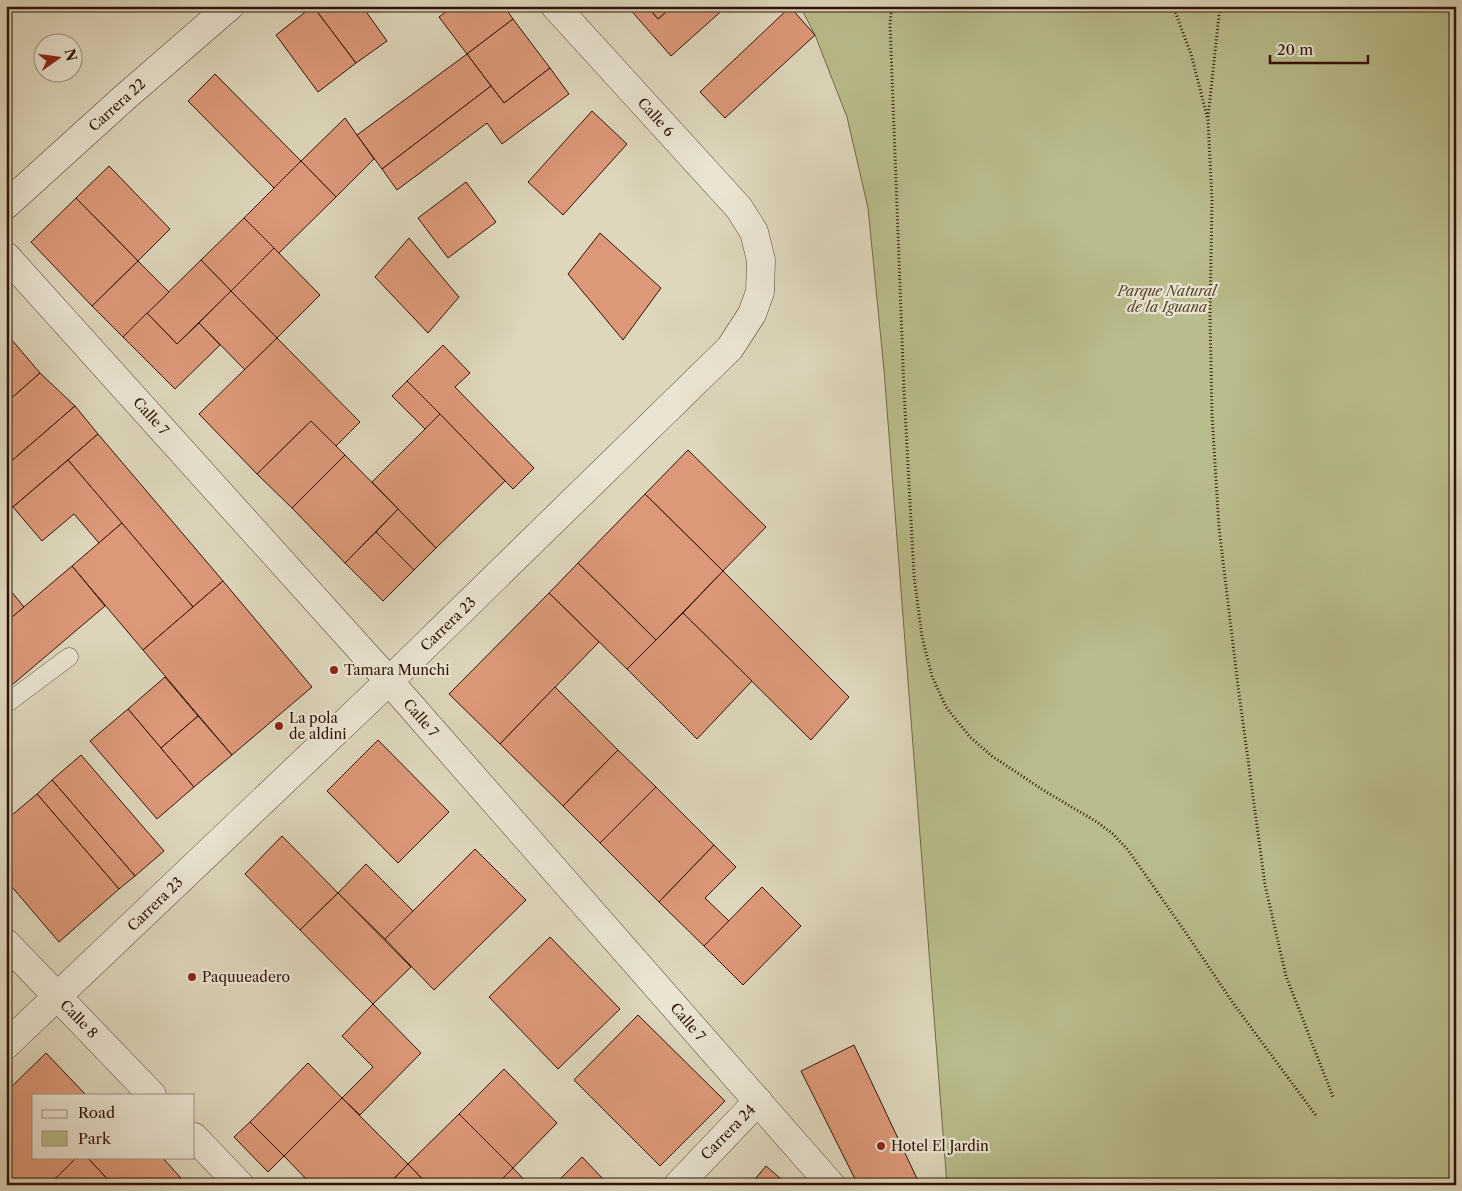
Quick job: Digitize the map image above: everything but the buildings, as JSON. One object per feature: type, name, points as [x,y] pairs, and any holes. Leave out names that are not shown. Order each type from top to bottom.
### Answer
[{"type":"street","name":"Carrera 22","points":[[6,205],[124,98],[230,6]]},
{"type":"street","name":"Calle 6","points":[[555,6],[739,208],[754,232]]},
{"type":"street","name":"Carrera 23","points":[[6,1045],[389,681],[730,348],[752,314],[760,292],[761,260],[754,232]]},
{"type":"street","name":"Calle 7","points":[[6,256],[389,681],[831,1185]]},
{"type":"street","name":"Calle 8","points":[[6,943],[151,1094]]},
{"type":"street","name":"Carrera 24","points":[[678,1185],[758,1102]]},
{"type":"street","points":[[195,1138],[240,1185]]},
{"type":"lane","points":[[6,704],[68,657]]},
{"type":"path","points":[[892,6],[890,23],[904,391],[914,576],[922,637],[932,676],[946,708],[970,737],[992,756],[1043,790],[1097,822],[1113,834],[1128,850],[1232,1003],[1316,1117]]},
{"type":"path","points":[[1173,6],[1191,54],[1208,120]]},
{"type":"path","points":[[1220,6],[1208,120],[1212,200],[1210,314],[1212,416],[1219,528],[1265,885],[1286,976],[1333,1097]]},
{"type":"green space","name":"Parque Natural de la Iguana","points":[[800,6],[1456,6],[1456,1185],[947,1185],[884,370],[868,208],[847,117],[815,35]]},
{"type":"place","name":"Tamara Munchi","points":[[334,670]]},
{"type":"place","name":"La pola de aldini","points":[[279,726]]},
{"type":"place","name":"Paquueadero","points":[[192,977]]},
{"type":"place","name":"Hotel El Jardin","points":[[881,1146]]}]
